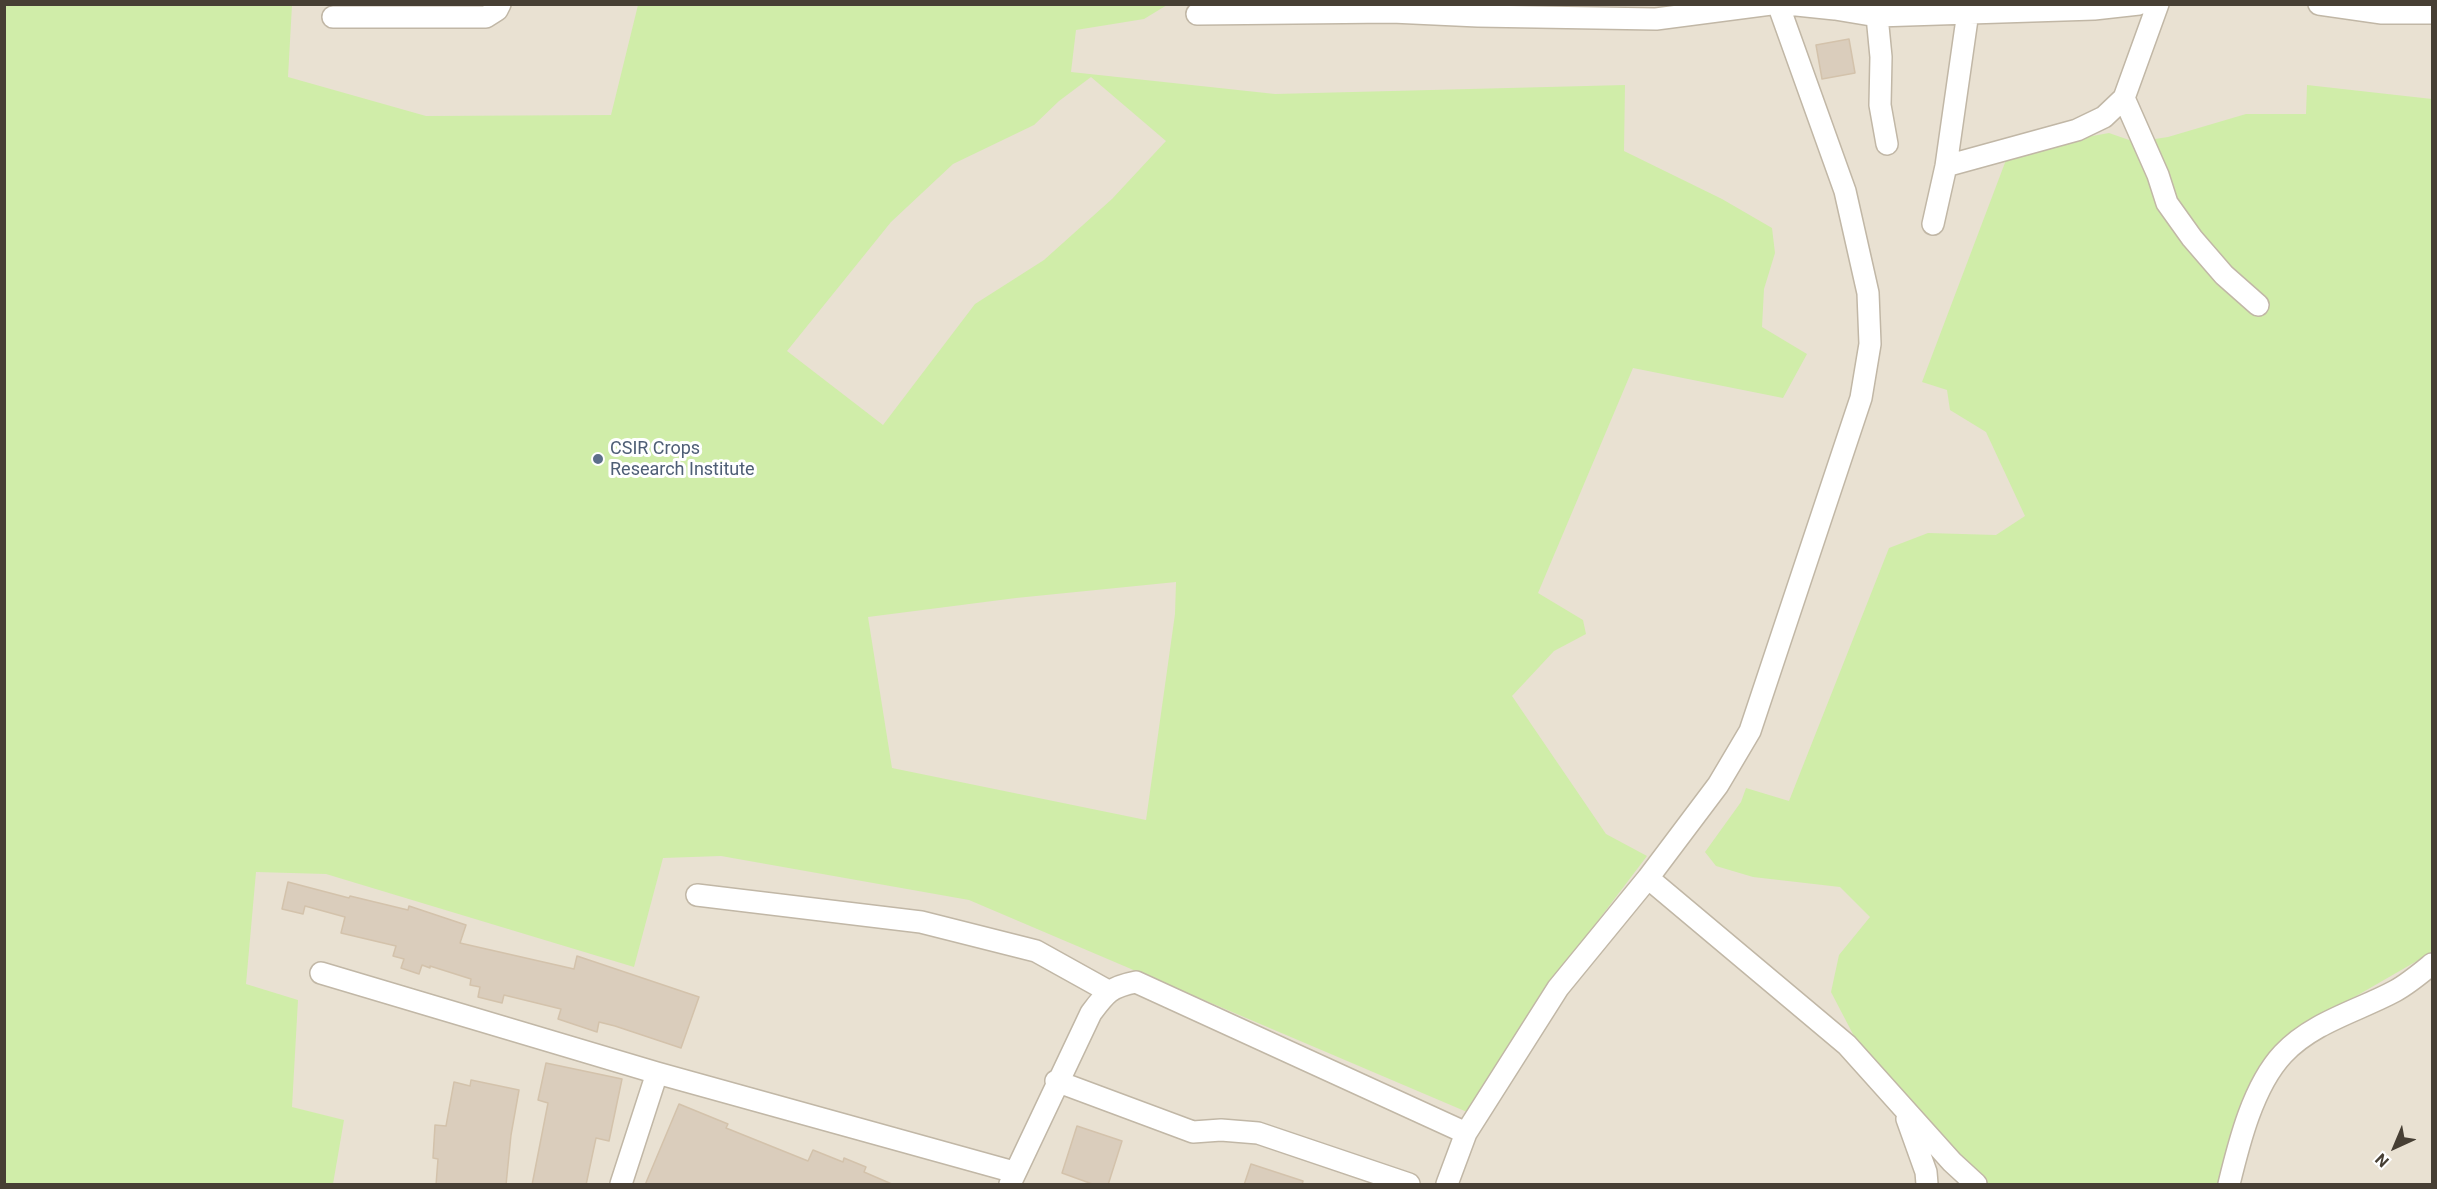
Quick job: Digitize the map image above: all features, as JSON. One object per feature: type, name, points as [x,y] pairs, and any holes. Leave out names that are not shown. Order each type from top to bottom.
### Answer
[{"type":"street","points":[[333,17],[486,17],[497,10],[500,4]]},
{"type":"street","points":[[1197,14],[1392,12],[1656,19],[1771,4]]},
{"type":"street","points":[[1447,1185],[1466,1134],[1558,988],[1648,878],[1718,785],[1750,731],[1861,398],[1870,344],[1868,293],[1845,191],[1778,4]]},
{"type":"street","points":[[1787,4],[1877,16],[2094,9],[2139,4]]},
{"type":"street","points":[[1946,166],[2077,130],[2104,117],[2124,98],[2158,4]]},
{"type":"street","points":[[2319,4],[2382,13],[2433,13]]},
{"type":"street","points":[[1933,224],[1946,166],[1963,62],[1968,12]]},
{"type":"street","points":[[1877,16],[1881,57],[1880,105],[1887,144]]},
{"type":"street","points":[[2124,98],[2158,175],[2167,203],[2192,238],[2224,275],[2258,305]]},
{"type":"street","points":[[1648,878],[1847,1045],[1903,1109],[1976,1185]]},
{"type":"street","points":[[697,895],[901,920],[946,928],[1036,951],[1107,991]]},
{"type":"street","points":[[2229,1185],[2256,1098],[2271,1070],[2284,1053],[2309,1034],[2342,1015],[2396,991],[2433,964]]},
{"type":"street","points":[[321,973],[1012,1178],[1090,1013],[1107,991],[1119,985],[1136,982],[1466,1134]]},
{"type":"street","points":[[621,1185],[657,1073]]},
{"type":"street","points":[[1056,1081],[1193,1132],[1221,1130],[1258,1133],[1409,1185]]},
{"type":"street","points":[[1903,1109],[1926,1172],[1927,1185]]},
{"type":"shaded area","points":[[5,5],[2432,5],[2432,1184],[5,1184]]},
{"type":"green space","points":[[5,5],[292,5],[288,77],[426,116],[611,115],[638,5],[1167,5],[1144,19],[1076,30],[1071,72],[1275,94],[1625,85],[1624,151],[1722,199],[1772,228],[1775,253],[1764,289],[1762,327],[1807,354],[1783,398],[1633,368],[1538,593],[1583,620],[1586,634],[1554,651],[1512,696],[1606,834],[1647,856],[1534,1005],[1467,1112],[969,900],[721,856],[663,858],[634,967],[326,874],[256,872],[246,984],[298,1000],[292,1107],[344,1120],[333,1184],[5,1184]],"holes":[[[1091,77],[1166,141],[1112,199],[1044,260],[975,304],[883,425],[787,351],[891,222],[953,164],[1034,125],[1059,101]],[[1176,582],[1175,614],[1146,820],[892,768],[868,617],[1016,598]]]},
{"type":"green space","points":[[2307,85],[2432,99],[2432,950],[2429,954],[2299,1029],[2246,1099],[2228,1141],[2220,1184],[1986,1184],[1855,1038],[1831,992],[1839,955],[1870,917],[1840,887],[1753,877],[1716,866],[1705,852],[1741,802],[1746,788],[1789,801],[1889,548],[1928,533],[1996,535],[2025,516],[1986,432],[1950,410],[1947,390],[1922,382],[2006,160],[2081,138],[2109,133],[2135,142],[2168,137],[2246,114],[2306,114]]},
{"type":"building","points":[[1849,39],[1855,73],[1822,79],[1816,45]]},
{"type":"building","points":[[288,882],[408,910],[409,906],[466,925],[460,943],[574,969],[577,956],[699,997],[681,1048],[599,1022],[597,1032],[558,1019],[561,1009],[504,995],[502,1003],[478,997],[480,987],[470,985],[471,979],[430,966],[430,968],[422,965],[419,974],[401,968],[404,959],[393,956],[396,946],[341,933],[345,917],[305,906],[303,914],[282,909]]},
{"type":"building","points":[[546,1063],[622,1079],[609,1141],[596,1138],[586,1185],[532,1185],[548,1103],[538,1100]]},
{"type":"building","points":[[471,1080],[519,1090],[511,1135],[506,1185],[436,1185],[438,1159],[433,1158],[435,1125],[446,1126],[454,1082],[470,1086]]},
{"type":"building","points":[[679,1104],[728,1124],[726,1128],[808,1161],[813,1150],[843,1162],[844,1158],[866,1167],[864,1172],[894,1185],[645,1185]]},
{"type":"building","points":[[1077,1126],[1122,1141],[1108,1185],[1095,1185],[1062,1173]]},
{"type":"building","points":[[1251,1164],[1303,1181],[1302,1185],[1244,1185]]},
{"type":"place","name":"CSIR Crops Research Institute","points":[[598,459]]}]
